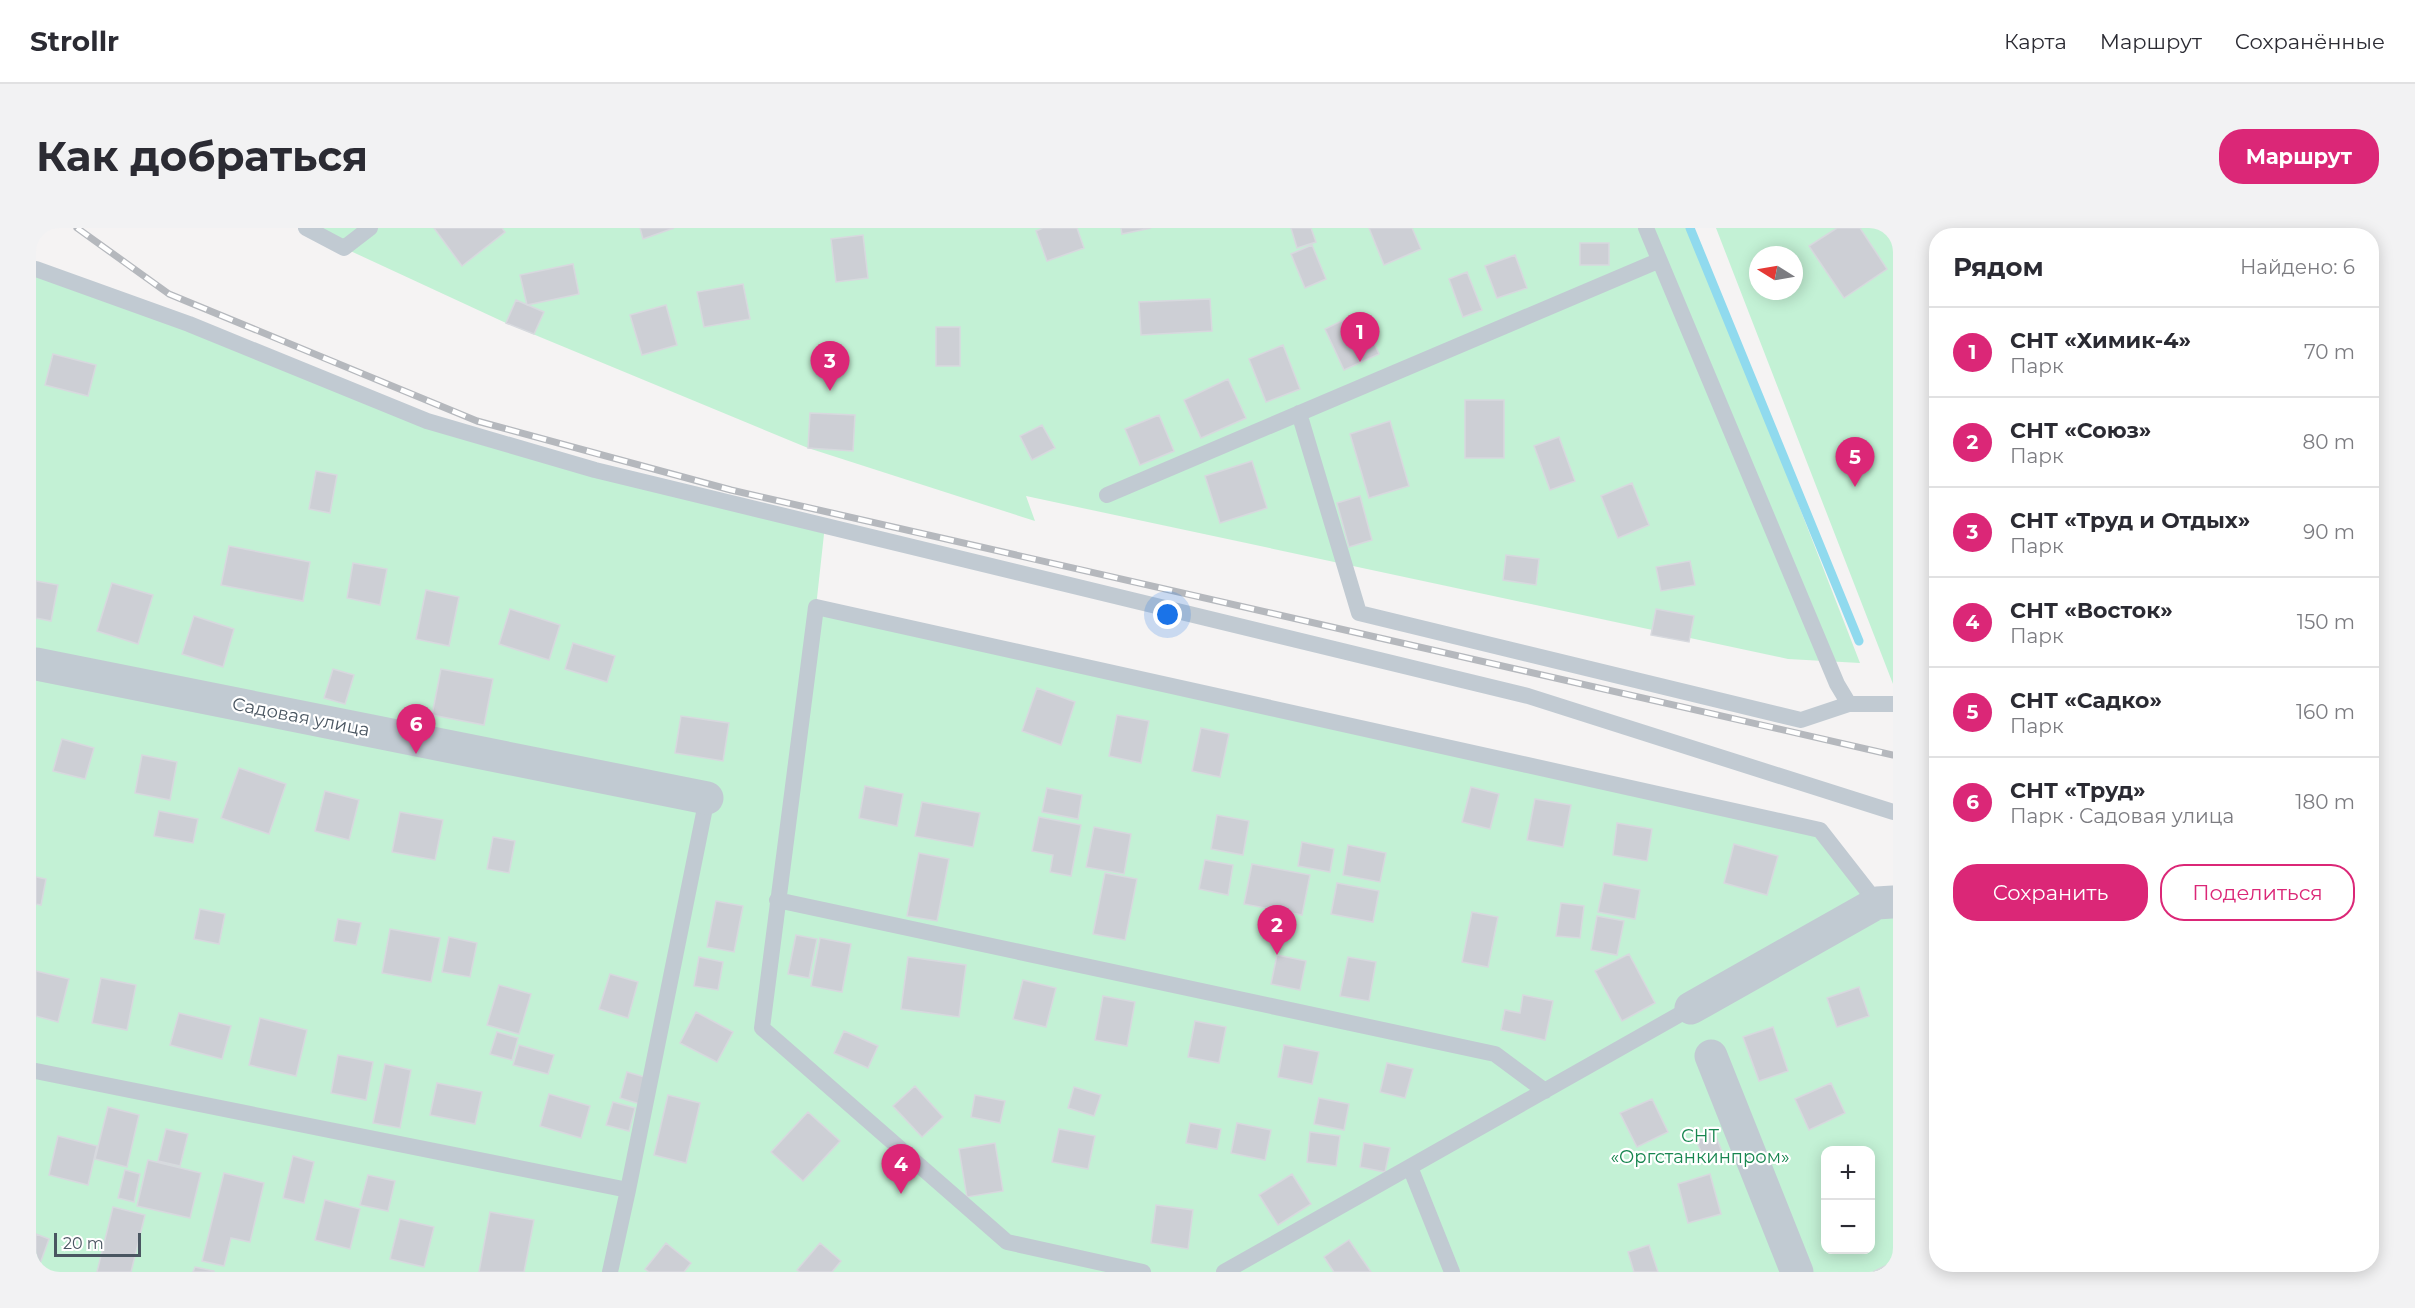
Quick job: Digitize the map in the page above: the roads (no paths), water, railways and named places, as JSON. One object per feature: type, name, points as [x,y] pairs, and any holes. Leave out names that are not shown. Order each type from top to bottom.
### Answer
[{"type":"street","name":"Садовая улица","points":[[36,664],[707,798]]},
{"type":"street","points":[[1692,1008],[1885,903]]},
{"type":"street","points":[[1711,1056],[1797,1272]]},
{"type":"lane","points":[[306,228],[344,248],[370,228]]},
{"type":"lane","points":[[1646,228],[1837,684],[1849,704]]},
{"type":"lane","points":[[1107,495],[1658,261]]},
{"type":"lane","points":[[36,269],[189,324],[427,421],[595,471],[1528,696],[1893,812]]},
{"type":"lane","points":[[1299,413],[1359,613],[1801,720],[1849,704],[1893,704]]},
{"type":"lane","points":[[1143,1272],[1007,1242],[762,1028],[816,608],[1820,830],[1885,903]]},
{"type":"lane","points":[[610,1272],[707,798]]},
{"type":"lane","points":[[777,900],[1495,1054],[1545,1091]]},
{"type":"lane","points":[[1224,1272],[1692,1008]]},
{"type":"lane","points":[[36,1071],[628,1190]]},
{"type":"lane","points":[[1410,1167],[1452,1272]]},
{"type":"waterway","points":[[1690,228],[1859,641]]},
{"type":"railway","points":[[77,228],[169,294],[477,421],[731,490],[1893,755]]},
{"type":"place","name":"СНТ «Химик-4»","points":[[1360,362]]},
{"type":"place","name":"СНТ «Труд и Отдых»","points":[[830,391]]},
{"type":"place","name":"СНТ «Садко»","points":[[1855,487]]},
{"type":"place","name":"СНТ «Труд»","points":[[416,754]]},
{"type":"place","name":"СНТ «Союз»","points":[[1277,955]]},
{"type":"place","name":"СНТ «Восток»","points":[[901,1194]]},
{"type":"park label","name":"СНТ «Оргстанкинпром»","points":[[1700,1146]]}]
